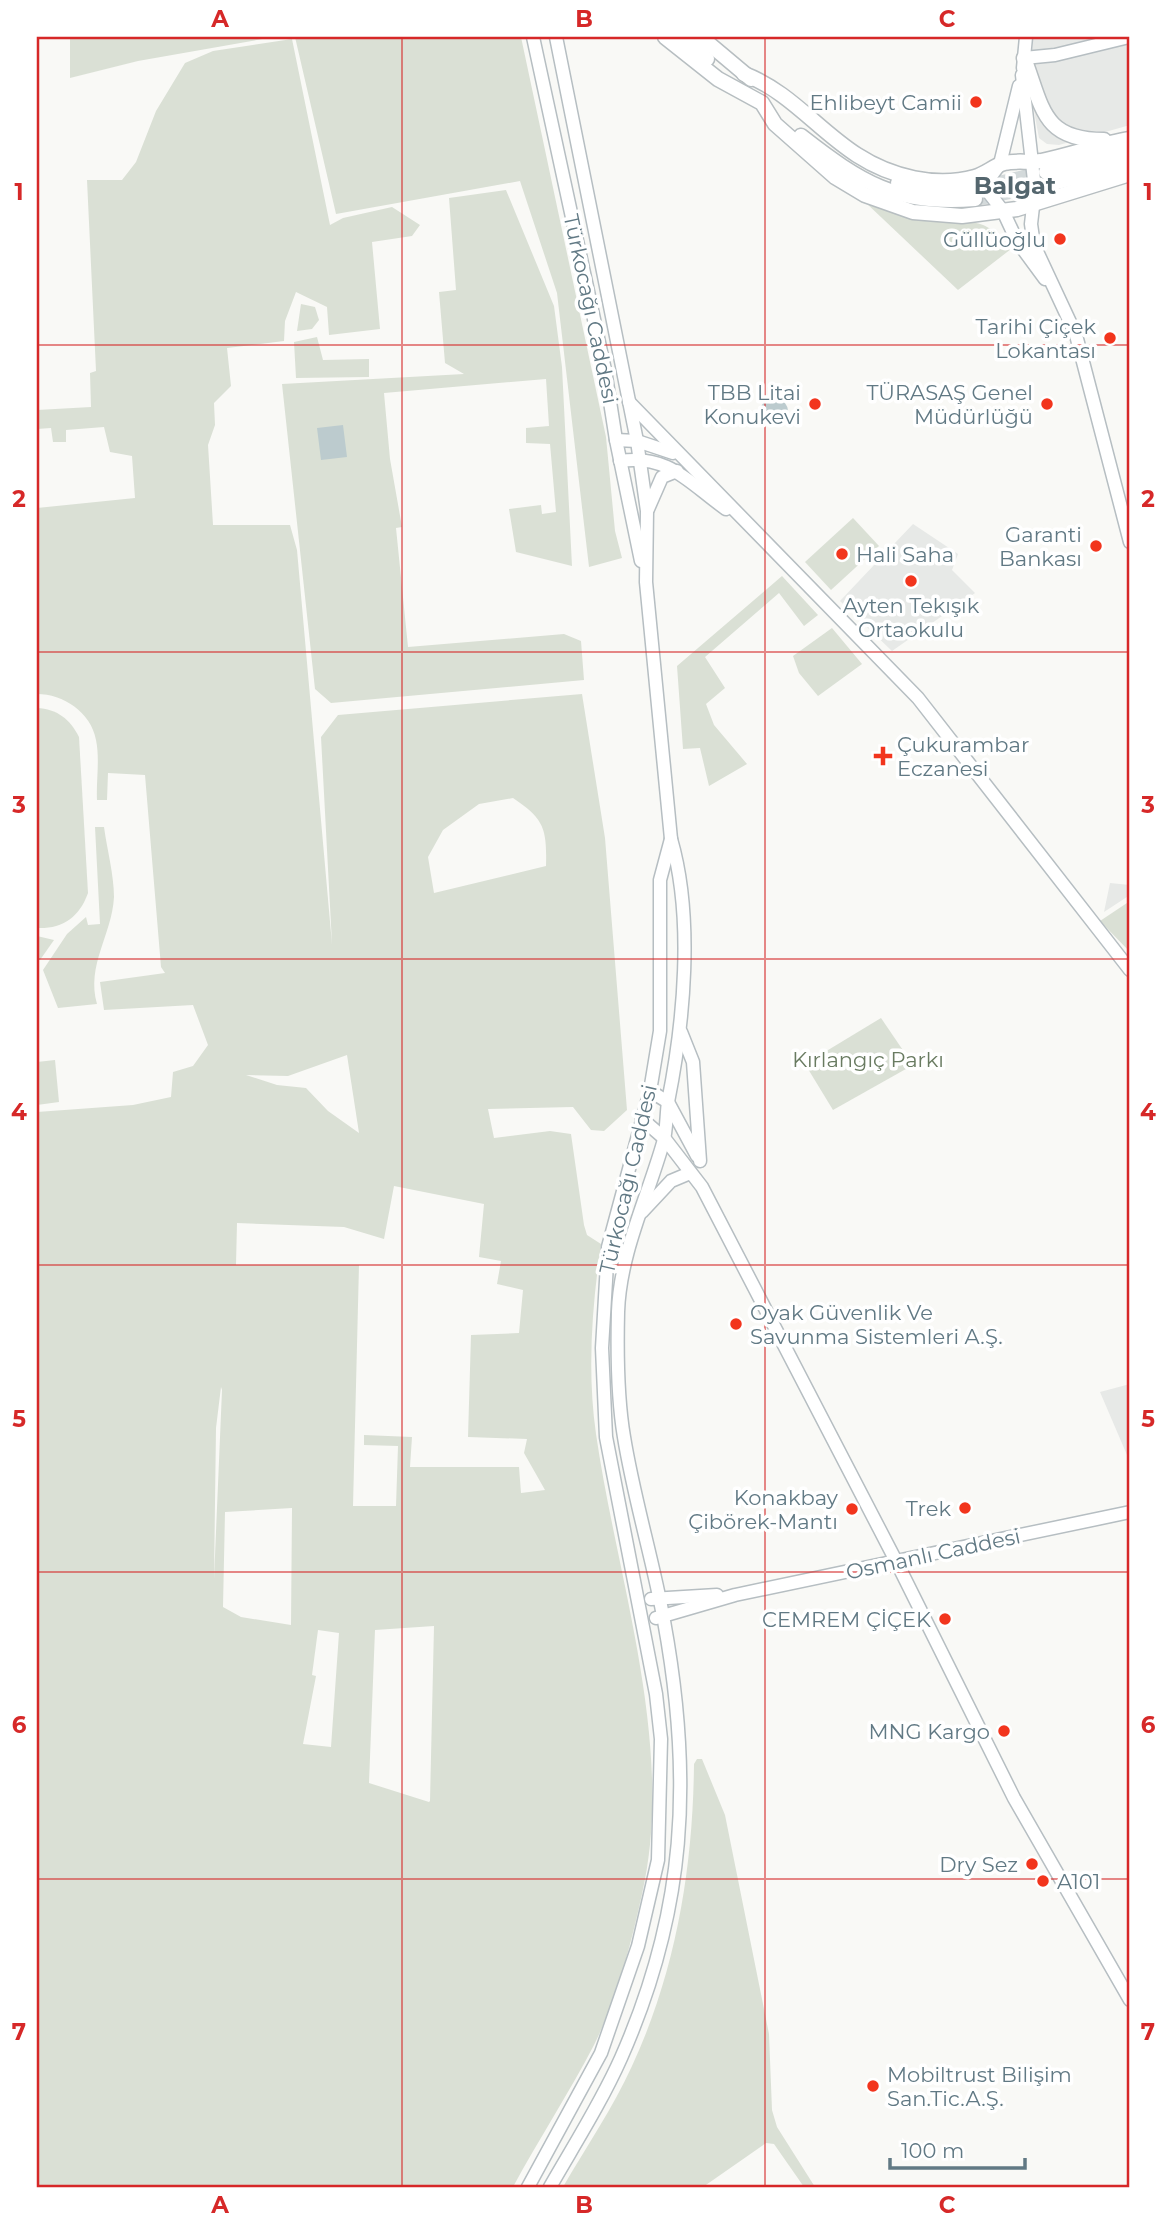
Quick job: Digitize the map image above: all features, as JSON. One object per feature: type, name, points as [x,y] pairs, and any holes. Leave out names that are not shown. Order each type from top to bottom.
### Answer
[{"type":"main road","name":"Türkocağı Caddesi","points":[[533,37],[605,370],[620,461],[646,582]]},
{"type":"main road","points":[[664,37],[718,79],[762,103],[775,124],[835,177],[864,195],[912,212],[962,216],[1003,211],[1130,174]]},
{"type":"main road","points":[[682,37],[852,175],[875,187],[918,198],[974,194],[917,188],[857,166],[701,37]]},
{"type":"main road","points":[[713,37],[721,44],[729,60]]},
{"type":"main road","points":[[1026,37],[1022,75],[1000,164],[989,179],[989,193],[1003,211],[1023,250],[1062,301]]},
{"type":"main road","points":[[1024,58],[1055,55],[1129,37]]},
{"type":"main road","name":"Türkocağı Caddesi","points":[[557,38],[640,458],[647,511],[646,582],[671,839],[681,875],[680,1031],[674,1081],[668,1102],[665,1139],[620,1279],[618,1311],[618,1380],[623,1436],[663,1617]]},
{"type":"main road","points":[[1024,58],[1041,107],[1049,123],[1058,131],[1082,140],[1128,143]]},
{"type":"main road","points":[[744,74],[778,91],[853,153],[885,170],[911,177],[949,180],[978,176],[1000,164],[1031,163],[1128,143]]},
{"type":"main road","points":[[1022,75],[1034,189],[1034,245],[1076,335],[1130,542]]},
{"type":"main road","points":[[1128,143],[1048,178],[1130,163]]},
{"type":"main road","points":[[627,400],[714,488],[740,520],[918,698],[1130,970]]},
{"type":"main road","points":[[616,440],[637,441],[678,454]]},
{"type":"main road","points":[[620,461],[640,458],[655,461],[677,471],[740,520]]},
{"type":"main road","points":[[647,511],[662,477],[677,471]]},
{"type":"main road","name":"Türkocağı Caddesi","points":[[644,1619],[614,1480],[604,1415],[601,1348],[608,1247],[650,1091],[662,999],[660,880],[671,839]]},
{"type":"main road","points":[[680,1031],[693,1062],[702,1187]]},
{"type":"main road","points":[[650,1091],[668,1102],[700,1161]]},
{"type":"main road","points":[[642,1119],[665,1139],[702,1187],[896,1561],[1014,1798],[1130,2000]]},
{"type":"main road","points":[[639,1215],[671,1181],[690,1173]]},
{"type":"main road","points":[[608,1247],[628,1251]]},
{"type":"main road","name":"Osmanlı Caddesi","points":[[644,1619],[663,1617],[735,1595],[1130,1512]]},
{"type":"main road","name":"Osmanlı Caddesi","points":[[640,1601],[735,1595]]},
{"type":"main road","points":[[550,2187],[619,2063],[662,1949],[674,1893],[680,1828],[677,1696],[663,1617]]},
{"type":"main road","points":[[528,2187],[601,2053],[624,1990],[650,1903],[658,1860],[661,1739],[644,1619]]},
{"type":"shaded area","points":[[1033,37],[1130,37],[1130,125],[1059,145],[1047,144],[1039,138],[1030,90]]},
{"type":"shaded area","points":[[774,398],[784,402],[788,412],[784,422],[774,426],[764,422],[760,412],[764,402]]},
{"type":"shaded area","points":[[343,425],[347,457],[321,460],[317,428]]},
{"type":"shaded area","name":"Ayten Tekışık Ortaokulu","points":[[913,524],[958,554],[952,570],[975,593],[892,651],[840,601]]},
{"type":"shaded area","points":[[1110,883],[1130,885],[1130,895],[1104,912]]},
{"type":"shaded area","points":[[1130,1384],[1130,1462],[1100,1392]]},
{"type":"green space","points":[[70,37],[274,37],[138,61],[70,78]]},
{"type":"green space","points":[[295,37],[521,37],[606,437],[615,531],[622,558],[589,567],[557,293],[520,181],[336,214]]},
{"type":"green space","points":[[292,39],[330,225],[343,218],[392,207],[420,225],[412,236],[372,242],[380,329],[329,335],[327,307],[296,292],[285,321],[284,341],[227,348],[231,386],[214,403],[215,425],[208,445],[213,525],[290,525],[297,550],[332,944],[321,737],[338,715],[582,694],[605,838],[627,1110],[604,1131],[591,1130],[573,1107],[488,1109],[494,1138],[550,1131],[571,1134],[584,1225],[587,1235],[601,1244],[592,1339],[593,1410],[605,1490],[640,1663],[648,1722],[652,1780],[651,1838],[638,1913],[610,2009],[594,2045],[513,2187],[37,2187],[37,1112],[133,1105],[171,1097],[173,1072],[193,1066],[208,1045],[193,1005],[104,1010],[100,982],[165,973],[161,967],[145,775],[108,773],[107,800],[97,800],[97,747],[88,721],[66,701],[37,694],[37,508],[135,498],[132,456],[110,452],[104,427],[66,430],[66,442],[53,442],[51,428],[37,429],[37,410],[91,407],[90,373],[96,371],[87,180],[122,180],[136,162],[156,111],[185,63],[213,51]],"holes":[[[513,798],[531,812],[544,833],[546,866],[434,893],[428,857],[443,830],[479,804]],[[347,1055],[359,1133],[328,1111],[306,1088],[277,1085],[246,1075],[288,1076]],[[394,1186],[484,1204],[479,1257],[501,1261],[497,1284],[523,1290],[519,1333],[471,1335],[468,1437],[527,1439],[524,1453],[545,1490],[521,1493],[519,1467],[410,1467],[412,1437],[364,1435],[364,1445],[398,1446],[396,1506],[353,1506],[359,1265],[236,1265],[237,1223],[344,1227],[384,1239]],[[221,1387],[222,1390],[214,1579],[216,1428]],[[292,1508],[291,1625],[241,1617],[223,1607],[225,1512]],[[434,1626],[430,1801],[369,1783],[375,1630]],[[318,1630],[339,1633],[331,1747],[303,1744],[316,1676],[312,1675]]]},
{"type":"green space","points":[[506,190],[554,306],[562,367],[572,566],[516,552],[509,509],[541,505],[542,514],[556,512],[550,444],[526,443],[526,428],[549,426],[546,379],[384,393],[390,459],[402,527],[396,528],[408,647],[564,634],[581,641],[584,680],[331,703],[315,689],[282,384],[464,374],[445,363],[439,292],[456,290],[449,198]]},
{"type":"green space","points":[[864,201],[920,219],[974,222],[992,230],[1011,249],[958,290]]},
{"type":"green space","points":[[301,304],[315,307],[319,320],[312,329],[297,331]]},
{"type":"green space","points":[[317,337],[323,360],[369,359],[369,377],[296,378],[294,342]]},
{"type":"green space","name":"Hali Saha","points":[[853,518],[879,546],[831,590],[805,562]]},
{"type":"green space","points":[[782,576],[818,615],[804,626],[779,593],[705,657],[725,688],[706,704],[714,725],[747,764],[709,786],[700,748],[683,749],[677,666]]},
{"type":"green space","points":[[832,628],[862,664],[818,696],[799,673],[793,656]]},
{"type":"green space","points":[[37,708],[51,710],[62,716],[79,737],[88,893],[75,915],[62,924],[46,928],[37,928]]},
{"type":"green space","points":[[95,827],[104,827],[114,897],[97,963],[94,990],[97,1004],[58,1008],[43,970],[67,934],[86,917],[88,925],[100,924]]},
{"type":"green space","points":[[1130,901],[1130,952],[1100,921]]},
{"type":"green space","points":[[37,936],[54,940],[40,960],[37,960]]},
{"type":"green space","name":"Kırlangıç Parkı","points":[[881,1018],[913,1065],[833,1110],[805,1064]]},
{"type":"green space","points":[[55,1060],[59,1102],[37,1105],[37,1062]]},
{"type":"green space","points":[[697,1759],[702,1759],[725,1815],[769,2034],[772,2110],[777,2127],[815,2187],[804,2187],[774,2144],[766,2143],[703,2187],[563,2187],[625,2082],[660,1993],[671,1956],[686,1880],[694,1764]]},
{"type":"tunnel","points":[[973,189],[1045,172]]},
{"type":"tunnel","points":[[975,199],[1046,185]]},
{"type":"place","name":"Ehlibeyt Camii","points":[[976,102]]},
{"type":"place","name":"Güllüoğlu","points":[[1060,239]]},
{"type":"place","name":"Tarihi Çiçek Lokantası","points":[[1110,338]]},
{"type":"place","name":"TBB Litai Konukevi","points":[[815,404]]},
{"type":"place","name":"TÜRASAŞ Genel Müdürlüğü","points":[[1047,404]]},
{"type":"place","name":"Garanti Bankası","points":[[1096,546]]},
{"type":"place","name":"Hali Saha","points":[[842,554]]},
{"type":"place","name":"Ayten Tekışık Ortaokulu","points":[[911,581]]},
{"type":"place","name":"Çukurambar Eczanesi","points":[[883,756]]},
{"type":"place","name":"Oyak Güvenlik Ve Savunma Sistemleri A.Ş.","points":[[736,1324]]},
{"type":"place","name":"Trek","points":[[965,1508]]},
{"type":"place","name":"Konakbay Çibörek-Mantı","points":[[852,1509]]},
{"type":"place","name":"CEMREM ÇİÇEK","points":[[945,1619]]},
{"type":"place","name":"MNG Kargo","points":[[1004,1731]]},
{"type":"place","name":"Dry Sez","points":[[1032,1864]]},
{"type":"place","name":"A101","points":[[1043,1881]]},
{"type":"place","name":"Mobiltrust Bilişim San.Tic.A.Ş.","points":[[873,2086]]},
{"type":"district","name":"Balgat","points":[[1015,185]]}]
